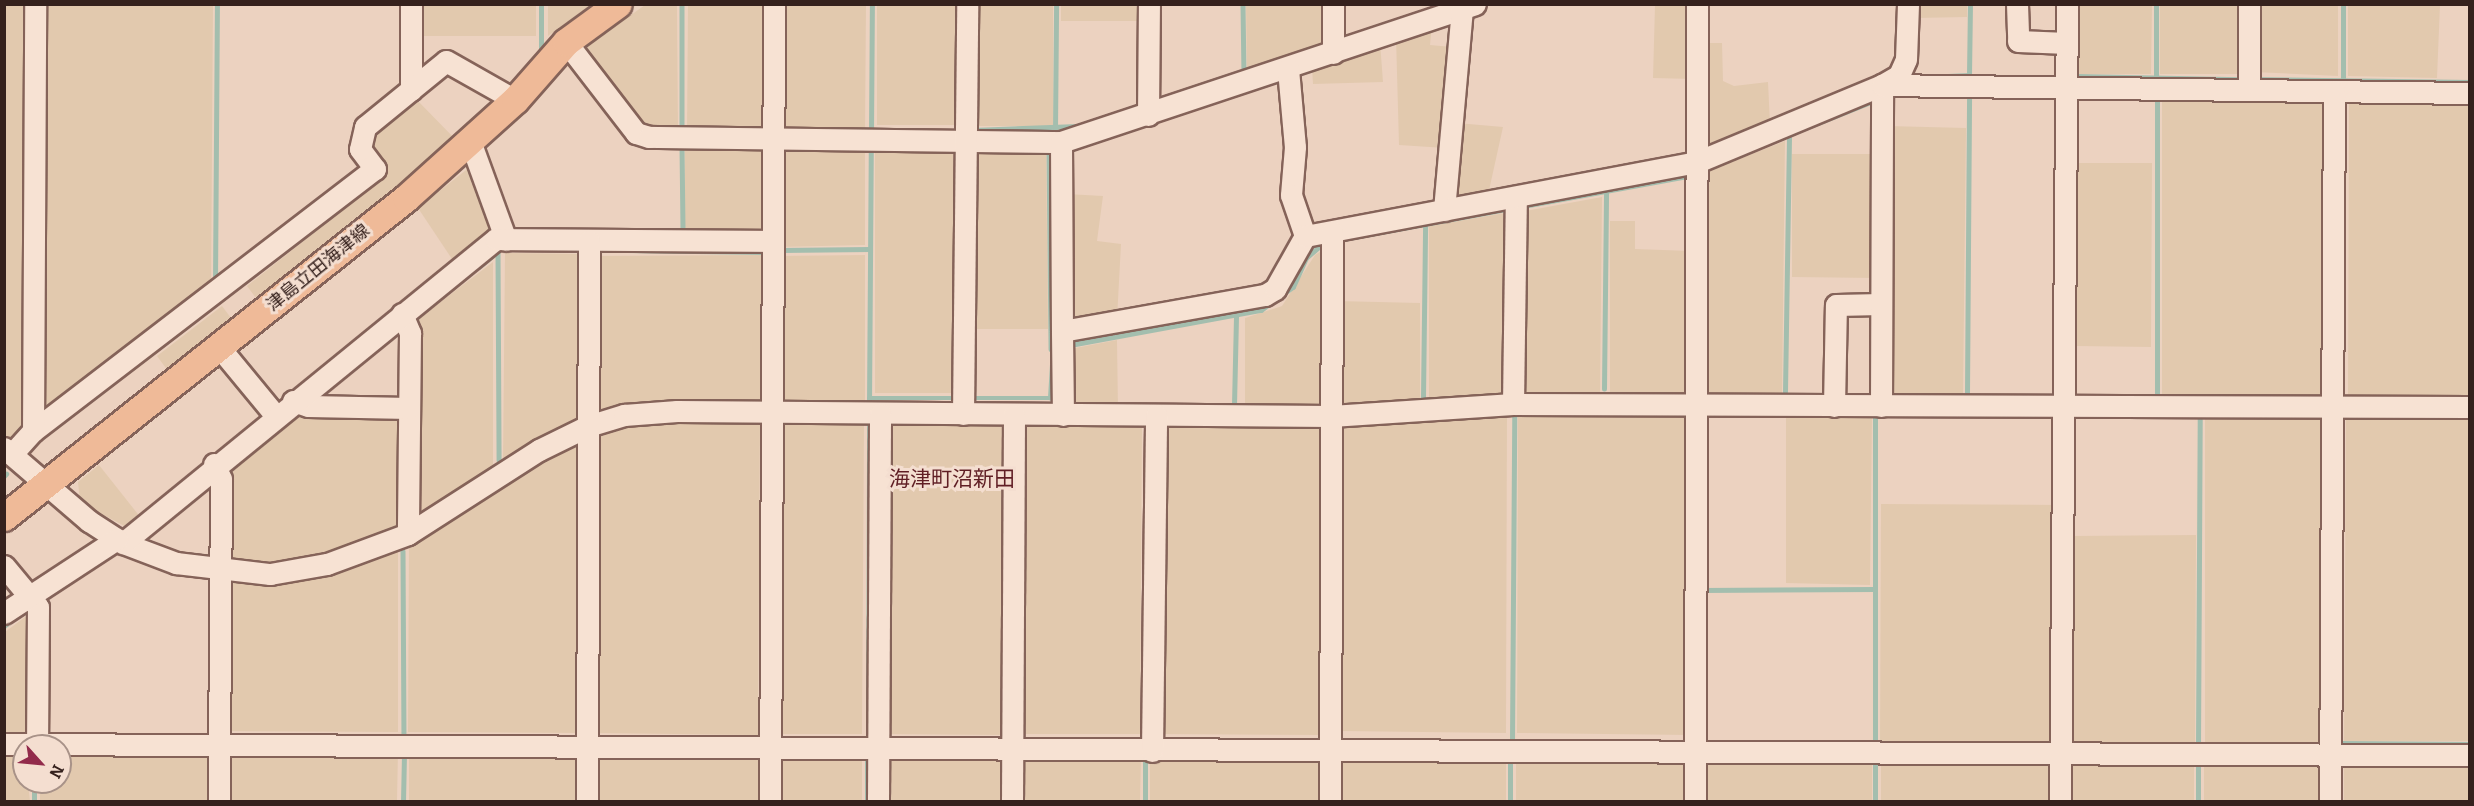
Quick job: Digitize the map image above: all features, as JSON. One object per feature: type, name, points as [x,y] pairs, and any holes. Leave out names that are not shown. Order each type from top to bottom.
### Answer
[{"type":"main road","name":"津島立田海津線","points":[[4,517],[219,347],[470,141],[515,100],[566,42],[618,4]]},
{"type":"street","points":[[33,431],[35,4]]},
{"type":"street","points":[[411,4],[411,90]]},
{"type":"street","points":[[771,801],[774,4]]},
{"type":"street","points":[[963,414],[967,4]]},
{"type":"street","points":[[1148,115],[1149,4]]},
{"type":"street","points":[[1333,4],[1333,53]]},
{"type":"street","points":[[1695,801],[1698,4]]},
{"type":"street","points":[[1305,236],[1697,162],[1882,85],[1899,75],[1906,59],[1908,4]]},
{"type":"street","points":[[2017,4],[2018,41],[2067,43]]},
{"type":"street","points":[[2060,801],[2067,408],[2067,4]]},
{"type":"street","points":[[2249,4],[2249,90]]},
{"type":"street","points":[[566,42],[636,133],[772,139],[1061,142],[1288,69],[1468,7],[1444,210]]},
{"type":"street","points":[[515,100],[446,62],[365,127],[360,149],[375,169],[33,431],[9,456],[45,486],[120,541],[219,572],[270,574],[327,564],[408,534],[539,450],[588,426],[624,415],[677,411],[1331,416],[1513,404],[2067,408],[2469,407]]},
{"type":"street","points":[[1062,332],[1265,296],[1275,289],[1305,236],[1291,195],[1295,147],[1288,69]]},
{"type":"street","points":[[1882,85],[2469,93]]},
{"type":"street","points":[[1881,406],[1882,85]]},
{"type":"street","points":[[2330,801],[2334,91]]},
{"type":"street","points":[[470,141],[506,240]]},
{"type":"street","points":[[1061,142],[1064,415]]},
{"type":"street","points":[[1513,404],[1516,196]]},
{"type":"street","points":[[1330,801],[1332,232]]},
{"type":"street","points":[[4,613],[28,595],[120,541],[496,239],[772,241]]},
{"type":"street","points":[[587,801],[589,241]]},
{"type":"street","points":[[1834,406],[1836,305],[1881,304]]},
{"type":"street","points":[[402,314],[410,333],[408,534]]},
{"type":"street","points":[[219,347],[275,415]]},
{"type":"street","points":[[293,401],[308,406],[409,408]]},
{"type":"street","points":[[873,413],[872,749],[878,801]]},
{"type":"street","points":[[1012,801],[1014,415]]},
{"type":"street","points":[[1152,751],[1156,415]]},
{"type":"street","points":[[214,464],[221,479],[219,801]]},
{"type":"street","points":[[4,566],[38,607],[37,734]]},
{"type":"street","points":[[72,745],[2469,755]]},
{"type":"shaded area","points":[[5,5],[29,5],[28,417],[20,437],[11,441],[5,437]]},
{"type":"shaded area","points":[[40,5],[213,5],[211,290],[37,416]]},
{"type":"shaded area","points":[[418,5],[536,5],[536,36],[418,36]]},
{"type":"shaded area","points":[[548,5],[591,5],[548,36]]},
{"type":"shaded area","points":[[645,5],[677,5],[678,132],[647,132],[582,50]]},
{"type":"shaded area","points":[[688,5],[770,5],[767,130],[687,132]]},
{"type":"shaded area","points":[[778,5],[866,5],[865,134],[784,134]]},
{"type":"shaded area","points":[[877,5],[962,5],[961,125],[877,125]]},
{"type":"shaded area","points":[[972,5],[1053,5],[1053,126],[970,126]]},
{"type":"shaded area","points":[[1061,5],[1143,5],[1143,21],[1061,21]]},
{"type":"shaded area","points":[[1246,5],[1328,5],[1327,41],[1247,70]]},
{"type":"shaded area","points":[[1655,5],[1693,5],[1693,79],[1653,78]]},
{"type":"shaded area","points":[[1915,5],[1967,5],[1967,17],[1915,18]]},
{"type":"shaded area","points":[[2076,5],[2152,5],[2151,74],[2076,74]]},
{"type":"shaded area","points":[[2160,5],[2245,5],[2244,74],[2160,74]]},
{"type":"shaded area","points":[[2254,5],[2338,5],[2338,76],[2254,72]]},
{"type":"shaded area","points":[[2348,5],[2440,5],[2437,78],[2348,76]]},
{"type":"shaded area","points":[[1432,24],[1430,45],[1452,47],[1445,148],[1399,145],[1396,37]]},
{"type":"shaded area","points":[[1380,42],[1383,82],[1313,84],[1312,67]]},
{"type":"shaded area","points":[[1705,43],[1722,43],[1723,81],[1734,86],[1768,82],[1770,124],[1709,152],[1702,148]]},
{"type":"shaded area","points":[[2162,94],[2329,98],[2323,399],[2162,396]]},
{"type":"shaded area","points":[[2349,99],[2469,102],[2469,399],[2348,398]]},
{"type":"shaded area","points":[[417,100],[457,141],[259,302],[247,286],[388,174],[371,145],[373,135]]},
{"type":"shaded area","points":[[1457,123],[1503,127],[1488,195],[1453,203]]},
{"type":"shaded area","points":[[1887,126],[1966,128],[1963,398],[1894,398],[1887,393]]},
{"type":"shaded area","points":[[1785,141],[1782,395],[1707,395],[1701,388],[1701,174]]},
{"type":"shaded area","points":[[685,145],[764,146],[762,234],[685,234]]},
{"type":"shaded area","points":[[783,145],[865,147],[865,245],[777,247]]},
{"type":"shaded area","points":[[1046,146],[1048,329],[970,329],[972,147]]},
{"type":"shaded area","points":[[875,147],[955,147],[961,152],[960,393],[875,393]]},
{"type":"shaded area","points":[[1792,154],[1876,154],[1876,278],[1792,277]]},
{"type":"shaded area","points":[[475,163],[497,228],[456,265],[418,208]]},
{"type":"shaded area","points":[[2076,163],[2152,163],[2151,347],[2076,346]]},
{"type":"shaded area","points":[[1067,194],[1103,196],[1097,241],[1121,244],[1117,319],[1066,323]]},
{"type":"shaded area","points":[[1602,197],[1600,397],[1528,397],[1520,390],[1520,212]]},
{"type":"shaded area","points":[[1511,212],[1503,397],[1429,402],[1429,226]]},
{"type":"shaded area","points":[[1610,221],[1635,221],[1635,249],[1690,251],[1687,396],[1610,396]]},
{"type":"shaded area","points":[[1326,248],[1326,398],[1318,407],[1245,406],[1245,318],[1282,306],[1315,255]]},
{"type":"shaded area","points":[[505,253],[584,254],[583,408],[578,422],[503,463]]},
{"type":"shaded area","points":[[768,255],[762,405],[598,415],[594,256]]},
{"type":"shaded area","points":[[865,255],[865,405],[782,404],[777,256]]},
{"type":"shaded area","points":[[493,262],[493,469],[416,517],[413,323]]},
{"type":"shaded area","points":[[1336,301],[1420,303],[1420,402],[1344,406],[1335,399]]},
{"type":"shaded area","points":[[222,306],[234,322],[168,371],[157,356]]},
{"type":"shaded area","points":[[1117,340],[1118,409],[1074,407],[1070,349]]},
{"type":"shaded area","points":[[303,409],[405,412],[404,526],[368,545],[270,565],[227,561],[227,473]]},
{"type":"shaded area","points":[[1507,413],[1506,733],[1341,731],[1336,431],[1345,421]]},
{"type":"shaded area","points":[[1518,413],[1684,413],[1689,421],[1689,735],[1517,733]]},
{"type":"shaded area","points":[[1786,414],[1872,415],[1870,585],[1786,583]]},
{"type":"shaded area","points":[[2205,416],[2322,416],[2325,742],[2318,749],[2205,749]]},
{"type":"shaded area","points":[[2346,417],[2469,417],[2469,741],[2344,741]]},
{"type":"shaded area","points":[[681,421],[760,421],[758,735],[592,733],[594,443],[599,433],[626,425]]},
{"type":"shaded area","points":[[781,421],[864,422],[862,734],[776,734]]},
{"type":"shaded area","points":[[889,421],[1004,423],[1007,735],[881,734]]},
{"type":"shaded area","points":[[1023,422],[1142,423],[1140,734],[1016,734]]},
{"type":"shaded area","points":[[1159,423],[1318,424],[1325,430],[1325,735],[1156,734]]},
{"type":"shaded area","points":[[582,441],[583,733],[408,732],[409,544],[534,462]]},
{"type":"shaded area","points":[[99,465],[141,518],[128,528],[80,502],[78,482]]},
{"type":"shaded area","points":[[1881,504],[2056,505],[2053,744],[1880,748]]},
{"type":"shaded area","points":[[2196,535],[2195,749],[2068,744],[2072,536]]},
{"type":"shaded area","points":[[398,549],[398,732],[226,731],[227,590],[232,581],[314,577]]},
{"type":"shaded area","points":[[29,614],[28,734],[12,734],[12,739],[5,739],[5,632]]},
{"type":"shaded area","points":[[4,749],[12,749],[12,794],[29,794],[30,801],[5,801]]},
{"type":"shaded area","points":[[72,749],[210,749],[214,801],[40,802],[40,794],[72,794]]},
{"type":"shaded area","points":[[229,751],[398,752],[397,801],[225,801]]},
{"type":"shaded area","points":[[409,752],[581,756],[581,801],[409,802]]},
{"type":"shaded area","points":[[781,753],[862,754],[862,801],[774,802]]},
{"type":"shaded area","points":[[882,753],[1002,755],[1008,801],[882,802]]},
{"type":"shaded area","points":[[593,754],[758,756],[758,801],[591,801]]},
{"type":"shaded area","points":[[1024,754],[1141,755],[1140,801],[1017,802],[1017,760]]},
{"type":"shaded area","points":[[1150,755],[1321,756],[1325,801],[1150,802]]},
{"type":"shaded area","points":[[1340,755],[1506,755],[1506,801],[1333,802]]},
{"type":"shaded area","points":[[1516,755],[1688,760],[1688,801],[1516,802]]},
{"type":"shaded area","points":[[1702,757],[1872,758],[1872,801],[1699,802]]},
{"type":"shaded area","points":[[1881,758],[2053,763],[2052,801],[1881,802]]},
{"type":"shaded area","points":[[2074,758],[2194,759],[2194,801],[2068,802],[2068,764]]},
{"type":"shaded area","points":[[2321,758],[2326,801],[2204,802],[2204,759]]},
{"type":"shaded area","points":[[2344,758],[2469,760],[2469,801],[2344,802]]},
{"type":"waterway","points":[[215,283],[217,4]]},
{"type":"waterway","points":[[541,4],[541,48]]},
{"type":"waterway","points":[[682,4],[682,130]]},
{"type":"waterway","points":[[871,134],[872,4]]},
{"type":"waterway","points":[[1055,131],[1056,4]]},
{"type":"waterway","points":[[1243,4],[1244,74]]},
{"type":"waterway","points":[[1948,76],[1969,75],[1970,4]]},
{"type":"waterway","points":[[2156,4],[2156,80]]},
{"type":"waterway","points":[[2343,4],[2343,83]]},
{"type":"waterway","points":[[2076,76],[2239,79]]},
{"type":"waterway","points":[[2254,79],[2470,82]]},
{"type":"waterway","points":[[1967,394],[1969,92]]},
{"type":"waterway","points":[[2157,95],[2157,395]]},
{"type":"waterway","points":[[1778,139],[1873,101]]},
{"type":"waterway","points":[[973,130],[1078,126]]},
{"type":"waterway","points":[[1785,392],[1789,135]]},
{"type":"waterway","points":[[869,407],[871,145]]},
{"type":"waterway","points":[[682,146],[683,232]]},
{"type":"waterway","points":[[1049,151],[1051,349]]},
{"type":"waterway","points":[[1523,206],[1688,176]]},
{"type":"waterway","points":[[1604,389],[1606,191]]},
{"type":"waterway","points":[[1338,240],[1507,209]]},
{"type":"waterway","points":[[42,437],[335,212]]},
{"type":"waterway","points":[[1423,398],[1425,224]]},
{"type":"waterway","points":[[1070,345],[1261,310],[1293,287],[1306,258],[1323,243]]},
{"type":"waterway","points":[[780,250],[870,249]]},
{"type":"waterway","points":[[627,250],[765,252]]},
{"type":"waterway","points":[[498,251],[499,460]]},
{"type":"waterway","points":[[479,267],[498,251]]},
{"type":"waterway","points":[[1234,405],[1236,314]]},
{"type":"waterway","points":[[969,398],[1050,398],[1053,348]]},
{"type":"waterway","points":[[869,398],[957,398]]},
{"type":"waterway","points":[[1875,416],[1875,747]]},
{"type":"waterway","points":[[1512,742],[1514,417]]},
{"type":"waterway","points":[[868,743],[869,418]]},
{"type":"waterway","points":[[2198,748],[2200,419]]},
{"type":"waterway","points":[[403,551],[404,740]]},
{"type":"waterway","points":[[1702,590],[1875,589]]},
{"type":"waterway","points":[[4,626],[14,618]]},
{"type":"waterway","points":[[1847,742],[1875,742]]},
{"type":"waterway","points":[[2340,743],[2470,744]]},
{"type":"waterway","points":[[403,802],[404,754]]},
{"type":"waterway","points":[[867,754],[867,802]]},
{"type":"waterway","points":[[1145,756],[1145,802]]},
{"type":"waterway","points":[[1510,757],[1510,802]]},
{"type":"waterway","points":[[1875,759],[1875,802]]},
{"type":"waterway","points":[[2198,760],[2198,802]]},
{"type":"waterway","points":[[34,794],[34,802]]},
{"type":"district","name":"海津町沼新田","points":[[952,479]]}]
